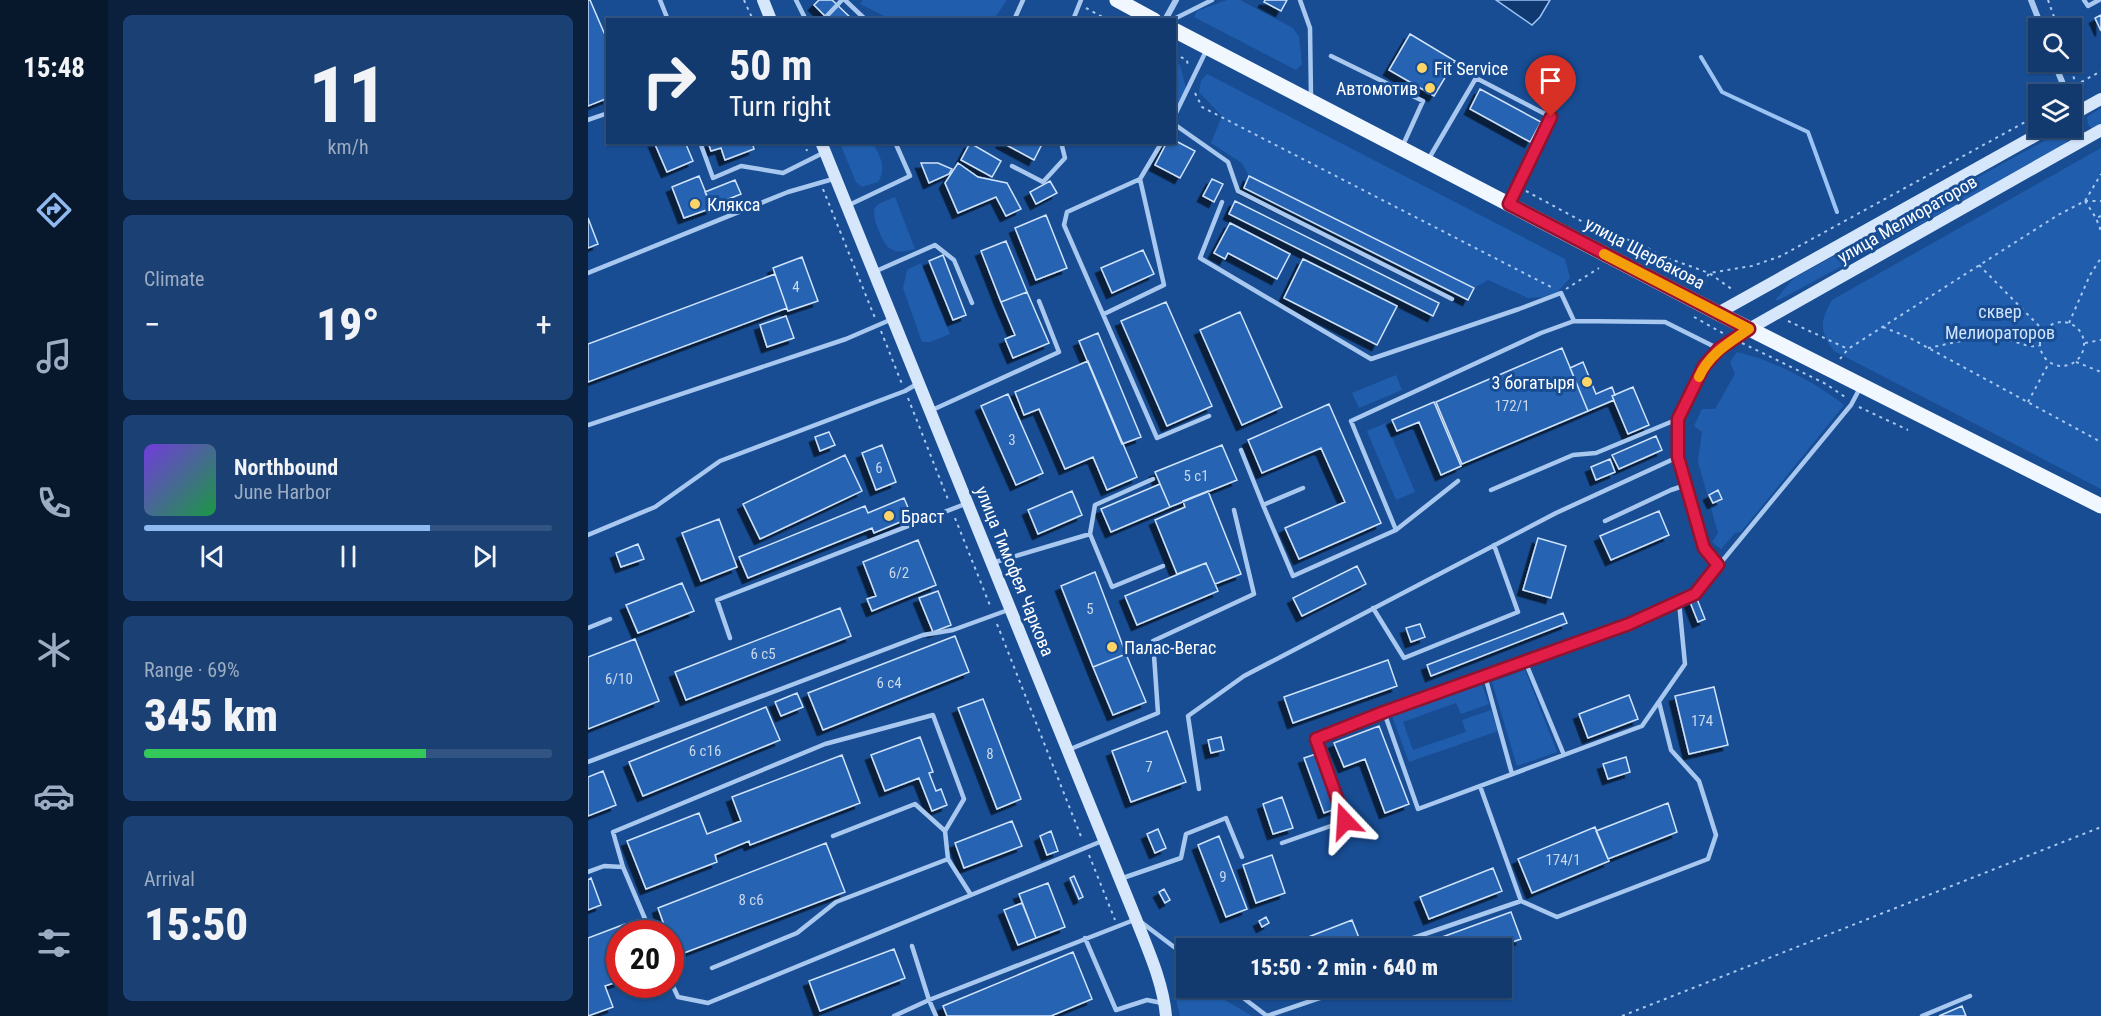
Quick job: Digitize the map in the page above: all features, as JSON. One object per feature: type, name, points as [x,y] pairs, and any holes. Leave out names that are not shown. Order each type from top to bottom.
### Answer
[{"type":"main road","points":[[764,0],[770,18]]},
{"type":"main road","points":[[1117,0],[1151,18]]},
{"type":"main road","name":"улица Щербакова","points":[[1176,31],[1749,329],[1829,377],[1861,386],[2101,506]]},
{"type":"main road","points":[[2082,108],[2101,99]]},
{"type":"main road","name":"улица Мелиораторов","points":[[1749,329],[2101,130]]},
{"type":"main road","name":"улица Мелиораторов","points":[[1718,314],[2031,138]]},
{"type":"main road","name":"улица Тимофея Чаркова","points":[[823,147],[1136,919],[1154,965],[1165,1010]]},
{"type":"street","points":[[1166,18],[1176,0]]},
{"type":"street","points":[[2031,0],[2038,18]]},
{"type":"street","points":[[2082,135],[2084,140]]},
{"type":"lane","points":[[660,0],[667,18]]},
{"type":"lane","points":[[796,0],[805,18]]},
{"type":"lane","points":[[825,18],[843,0],[864,18]]},
{"type":"lane","points":[[1015,18],[1023,0]]},
{"type":"lane","points":[[1176,18],[1212,0]]},
{"type":"lane","points":[[1300,0],[1310,28],[1311,100]]},
{"type":"lane","points":[[2084,0],[2088,6],[2099,0]]},
{"type":"lane","points":[[1074,18],[1080,2]]},
{"type":"lane","points":[[1176,113],[1208,47]]},
{"type":"lane","points":[[1331,56],[1423,100],[1402,147]]},
{"type":"lane","points":[[1427,161],[1476,78],[1551,117],[1509,204]]},
{"type":"lane","points":[[588,120],[606,114]]},
{"type":"lane","points":[[1176,125],[1228,162],[1238,191],[1452,299]]},
{"type":"lane","points":[[701,144],[713,178],[741,166],[783,173],[811,159],[823,147]]},
{"type":"lane","points":[[847,206],[910,176],[896,144]]},
{"type":"lane","points":[[1012,166],[1043,182],[1065,158],[1061,144]]},
{"type":"lane","points":[[1161,144],[1140,179],[1067,212],[1064,225],[1157,438],[1209,416]]},
{"type":"lane","points":[[588,273],[788,192],[836,178]]},
{"type":"lane","points":[[1104,314],[1164,285],[1140,179]]},
{"type":"lane","points":[[1222,202],[1200,258],[1371,359],[1561,293],[1574,321]]},
{"type":"lane","points":[[874,272],[935,245],[954,260],[972,303]]},
{"type":"lane","points":[[930,411],[1059,352],[1039,301]]},
{"type":"lane","points":[[588,425],[846,339],[893,319]]},
{"type":"lane","points":[[1396,530],[1351,421],[1541,333],[1574,321],[1665,322],[1719,349]]},
{"type":"lane","points":[[1718,565],[1704,548],[1678,457],[1678,419],[1704,366],[1719,349],[1749,329]]},
{"type":"lane","points":[[588,535],[655,507],[720,461],[905,391],[919,383]]},
{"type":"lane","points":[[1282,843],[1345,821],[1316,739],[1384,712],[1629,624],[1695,594],[1851,405],[1861,386]]},
{"type":"lane","points":[[1491,490],[1573,455],[1596,453],[1678,419]]},
{"type":"lane","points":[[1241,450],[1293,576],[1396,530],[1458,481]]},
{"type":"lane","points":[[1199,789],[1188,716],[1244,676],[1556,513],[1678,457]]},
{"type":"lane","points":[[1153,479],[1095,505],[1090,534],[1112,587],[1163,566]]},
{"type":"lane","points":[[1605,521],[1686,485]]},
{"type":"lane","points":[[1263,505],[1303,488]]},
{"type":"lane","points":[[730,638],[717,600],[968,502]]},
{"type":"lane","points":[[1068,750],[1158,713],[1154,641],[1254,594],[1234,510]]},
{"type":"lane","points":[[992,563],[1090,534]]},
{"type":"lane","points":[[1373,608],[1404,658],[1518,612],[1494,545]]},
{"type":"lane","points":[[1384,712],[1418,809],[1642,726],[1685,664],[1679,602]]},
{"type":"lane","points":[[588,762],[923,635],[953,630],[1011,609]]},
{"type":"lane","points":[[588,627],[610,619]]},
{"type":"lane","points":[[1525,661],[1564,755]]},
{"type":"lane","points":[[1485,676],[1512,774]]},
{"type":"lane","points":[[1413,938],[1521,901],[1557,917],[1708,860],[1716,835],[1699,781],[1671,750],[1659,702]]},
{"type":"lane","points":[[645,920],[623,867],[613,832],[825,744],[933,715],[964,799],[945,831],[948,859],[971,896]]},
{"type":"lane","points":[[1480,786],[1521,901]]},
{"type":"lane","points":[[833,836],[915,804],[945,831]]},
{"type":"lane","points":[[1120,879],[1181,858],[1186,834],[1226,818],[1242,857]]},
{"type":"lane","points":[[683,998],[708,1003],[1104,840]]},
{"type":"lane","points":[[712,968],[797,933],[836,902],[948,859]]},
{"type":"lane","points":[[588,872],[604,866],[623,867]]},
{"type":"lane","points":[[894,1016],[928,1000],[1136,919],[1176,949]]},
{"type":"lane","points":[[1085,938],[1116,1010],[1147,1000],[1165,1010]]},
{"type":"lane","points":[[912,946],[928,1000],[936,1016]]},
{"type":"lane","points":[[1922,1016],[1970,996]]},
{"type":"lane","points":[[1244,998],[1268,1016],[1320,998]]},
{"type":"path","points":[[744,0],[752,18]]},
{"type":"path","points":[[2048,0],[2054,18]]},
{"type":"path","points":[[1080,2],[1105,18]]},
{"type":"path","points":[[1176,55],[1187,60],[1191,83],[1202,107],[1561,293]]},
{"type":"path","points":[[2071,72],[2076,85],[2101,71]]},
{"type":"path","points":[[1709,273],[1752,266],[1781,256],[2028,120]]},
{"type":"path","points":[[805,144],[811,159]]},
{"type":"path","points":[[2085,201],[2101,174]]},
{"type":"path","points":[[821,184],[1118,926]]},
{"type":"path","points":[[1518,187],[1598,230],[1641,244],[1659,255],[1709,273],[1745,298]]},
{"type":"path","points":[[2085,201],[2101,231]]},
{"type":"path","points":[[1829,377],[1848,349],[2058,215],[2085,201],[2101,201]]},
{"type":"path","points":[[2096,218],[2101,216]]},
{"type":"path","points":[[2069,323],[2090,275],[2101,258]]},
{"type":"path","points":[[1979,266],[2044,331]]},
{"type":"path","points":[[1695,302],[1709,273]]},
{"type":"path","points":[[1775,315],[1848,349]]},
{"type":"path","points":[[2069,323],[2082,334],[2085,343],[2084,351],[2076,362],[2064,367],[2049,363],[2042,355],[2040,346],[2044,331],[2051,324],[2069,323]]},
{"type":"path","points":[[1883,327],[1928,348],[2101,442]]},
{"type":"path","points":[[1928,348],[1983,338],[1998,338],[2031,347],[2040,346]]},
{"type":"path","points":[[2085,343],[2101,340]]},
{"type":"path","points":[[2076,362],[2101,372]]},
{"type":"path","points":[[2028,402],[2049,363]]},
{"type":"path","points":[[1622,1016],[2101,827]]},
{"type":"green space","points":[[863,0],[1007,0],[995,18],[888,18],[860,4]]},
{"type":"green space","points":[[1227,0],[1240,0],[1293,28],[1299,37],[1302,64],[1296,70],[1194,17],[1197,11]]},
{"type":"green space","points":[[1176,63],[1180,65],[1186,89],[1176,108]]},
{"type":"green space","points":[[1207,74],[1565,259],[1570,278],[1554,296],[1528,298],[1488,280],[1474,288],[1249,176],[1242,163],[1211,143],[1222,116],[1199,92],[1201,81]]},
{"type":"green space","points":[[2101,108],[2101,126],[2091,128],[2087,117]]},
{"type":"green space","points":[[2049,138],[2068,138],[2060,149],[1777,301],[1776,299],[1794,278]]},
{"type":"green space","points":[[840,144],[873,144],[880,158],[881,177],[878,182],[862,187],[856,182]]},
{"type":"green space","name":"сквер Мелиораторов","points":[[2101,148],[2101,489],[1834,351],[1826,338],[1823,320],[1832,300]]},
{"type":"green space","points":[[895,197],[915,249],[894,251],[888,247],[878,228],[874,217],[876,206]]},
{"type":"green space","points":[[921,263],[950,334],[930,342],[922,342],[903,288],[907,270]]},
{"type":"green space","points":[[1737,352],[1765,360],[1793,373],[1844,405],[1741,532],[1735,533],[1721,549],[1712,542],[1718,533],[1698,462],[1702,432],[1694,426],[1702,409],[1715,409],[1735,374],[1730,362]]},
{"type":"green space","points":[[1396,375],[1402,390],[1359,408],[1352,393]]},
{"type":"green space","points":[[1386,423],[1415,492],[1396,500],[1367,431]]},
{"type":"green space","points":[[1525,670],[1557,752],[1517,766],[1492,682]]},
{"type":"green space","points":[[1482,685],[1489,704],[1461,714],[1456,703],[1403,722],[1413,750],[1466,732],[1462,720],[1491,710],[1498,731],[1409,762],[1392,716]]},
{"type":"green space","points":[[1175,971],[1176,998],[1222,998],[1252,1016],[1180,1016],[1175,995]]},
{"type":"shaded area","points":[[1496,0],[1550,0],[1540,17],[1532,25]]},
{"type":"building","points":[[588,0],[590,0],[606,37],[606,99],[588,106]]},
{"type":"building","points":[[819,0],[832,0],[851,18],[827,18],[814,5]]},
{"type":"building","points":[[1265,0],[1287,0],[1281,11],[1264,2]]},
{"type":"building","points":[[2101,15],[2101,31],[2095,18]]},
{"type":"building","points":[[1410,34],[1455,61],[1434,96],[1389,70]]},
{"type":"building","points":[[1480,89],[1541,122],[1530,142],[1470,109]]},
{"type":"building","points":[[1176,141],[1195,151],[1180,178],[1155,165],[1166,144],[1176,144]]},
{"type":"building","points":[[655,144],[686,144],[693,161],[667,172]]},
{"type":"building","points":[[709,144],[753,144],[754,149],[725,160],[721,148],[711,151]]},
{"type":"building","points":[[969,144],[972,144],[1001,161],[992,177],[961,160]]},
{"type":"building","points":[[1005,144],[1042,144],[1034,160]]},
{"type":"building","points":[[921,163],[938,163],[952,169],[949,174],[929,183]]},
{"type":"building","points":[[958,163],[978,177],[1007,183],[1021,209],[1006,216],[996,197],[958,213],[945,183]]},
{"type":"building","points":[[699,176],[712,208],[684,218],[672,187]]},
{"type":"building","points":[[1249,176],[1474,288],[1468,300],[1244,188]]},
{"type":"building","points":[[1212,179],[1223,184],[1214,202],[1203,196]]},
{"type":"building","points":[[735,180],[741,194],[711,206],[705,192]]},
{"type":"building","points":[[1050,181],[1057,193],[1036,204],[1030,192]]},
{"type":"building","points":[[1235,201],[1439,303],[1433,316],[1229,214]]},
{"type":"building","points":[[1046,215],[1067,268],[1036,280],[1015,228]]},
{"type":"building","points":[[588,218],[598,244],[588,248]]},
{"type":"building","points":[[1230,223],[1290,254],[1277,279],[1228,253],[1225,259],[1214,253]]},
{"type":"building","points":[[1006,241],[1027,292],[1001,302],[981,251]]},
{"type":"building","points":[[1143,250],[1154,274],[1112,293],[1101,268]]},
{"type":"building","points":[[943,255],[966,315],[953,320],[929,261]]},
{"type":"building","points":[[802,257],[818,301],[788,311],[773,268]]},
{"type":"building","points":[[1303,259],[1397,306],[1377,345],[1284,298]]},
{"type":"building","points":[[775,274],[787,308],[588,382],[588,344]]},
{"type":"building","points":[[1027,292],[1049,343],[1013,358],[1005,339],[1015,335],[1001,302]]},
{"type":"building","points":[[1166,302],[1212,406],[1167,426],[1121,321]]},
{"type":"building","points":[[1240,312],[1282,407],[1242,425],[1200,330]]},
{"type":"building","points":[[786,316],[794,338],[767,347],[760,325]]},
{"type":"building","points":[[1098,333],[1141,437],[1122,444],[1079,341]]},
{"type":"building","points":[[1562,348],[1588,411],[1462,464],[1436,402]]},
{"type":"building","points":[[1088,361],[1137,477],[1107,490],[1093,457],[1065,469],[1039,409],[1024,415],[1015,392]]},
{"type":"building","points":[[1583,362],[1596,394],[1612,387],[1615,395],[1612,396],[1614,400],[1588,411],[1570,368]]},
{"type":"building","points":[[1633,387],[1649,425],[1628,434],[1612,396]]},
{"type":"building","points":[[1008,394],[1043,473],[1016,485],[981,406]]},
{"type":"building","points":[[1434,402],[1461,466],[1441,475],[1419,422],[1397,431],[1392,420]]},
{"type":"building","points":[[1329,404],[1381,523],[1299,559],[1285,528],[1345,502],[1321,448],[1262,473],[1248,440]]},
{"type":"building","points":[[829,432],[835,445],[820,451],[815,437]]},
{"type":"building","points":[[1656,436],[1662,450],[1619,469],[1612,455]]},
{"type":"building","points":[[882,445],[896,482],[876,490],[862,453]]},
{"type":"building","points":[[1222,445],[1237,480],[1170,507],[1155,472]]},
{"type":"building","points":[[845,455],[862,491],[760,539],[743,504]]},
{"type":"building","points":[[1610,459],[1615,472],[1596,480],[1591,467]]},
{"type":"building","points":[[1160,484],[1170,507],[1111,532],[1101,509]]},
{"type":"building","points":[[1718,490],[1722,499],[1713,503],[1709,495]]},
{"type":"building","points":[[1072,491],[1082,515],[1038,534],[1028,510]]},
{"type":"building","points":[[1208,491],[1241,574],[1215,584],[1206,563],[1177,574],[1155,520],[1185,507],[1183,501]]},
{"type":"building","points":[[904,498],[912,517],[874,533],[872,528],[748,578],[739,557],[865,506],[868,513]]},
{"type":"building","points":[[1659,511],[1669,535],[1611,560],[1600,536]]},
{"type":"building","points":[[719,519],[737,567],[701,581],[682,533]]},
{"type":"building","points":[[1538,538],[1566,546],[1551,598],[1523,590]]},
{"type":"building","points":[[918,540],[936,585],[872,611],[867,599],[876,596],[863,562]]},
{"type":"building","points":[[638,544],[644,559],[621,567],[616,553]]},
{"type":"building","points":[[1206,563],[1218,591],[1137,625],[1125,596]]},
{"type":"building","points":[[1357,566],[1366,584],[1302,616],[1293,598]]},
{"type":"building","points":[[1095,572],[1126,654],[1093,667],[1061,586]]},
{"type":"building","points":[[682,583],[694,611],[638,633],[626,605]]},
{"type":"building","points":[[938,591],[951,625],[933,632],[919,598]]},
{"type":"building","points":[[1697,599],[1705,619],[1698,622],[1690,602]]},
{"type":"building","points":[[840,608],[851,636],[686,700],[675,672]]},
{"type":"building","points":[[1563,613],[1567,623],[1431,676],[1427,665]]},
{"type":"building","points":[[1420,624],[1425,637],[1411,642],[1406,628]]},
{"type":"building","points":[[955,636],[969,672],[823,730],[808,693]]},
{"type":"building","points":[[635,639],[659,701],[588,729],[588,657]]},
{"type":"building","points":[[1126,654],[1146,702],[1113,715],[1093,667]]},
{"type":"building","points":[[1388,660],[1397,686],[1293,723],[1284,697]]},
{"type":"building","points":[[1714,687],[1728,745],[1689,754],[1675,696]]},
{"type":"building","points":[[797,693],[803,707],[781,716],[775,702]]},
{"type":"building","points":[[1629,695],[1638,719],[1588,738],[1579,714]]},
{"type":"building","points":[[983,699],[1021,799],[997,809],[958,708]]},
{"type":"building","points":[[766,707],[780,740],[643,796],[629,762]]},
{"type":"building","points":[[1379,726],[1409,804],[1385,813],[1365,759],[1344,767],[1334,743]]},
{"type":"building","points":[[1167,731],[1186,782],[1131,802],[1112,751]]},
{"type":"building","points":[[920,737],[933,772],[929,773],[936,791],[941,789],[947,805],[932,811],[919,778],[885,791],[871,755]]},
{"type":"building","points":[[1221,737],[1224,750],[1211,753],[1208,740]]},
{"type":"building","points":[[1316,754],[1335,809],[1324,813],[1304,758]]},
{"type":"building","points":[[842,755],[860,803],[750,845],[749,841],[715,855],[717,862],[646,889],[627,841],[699,813],[707,834],[741,821],[732,797]]},
{"type":"building","points":[[1626,757],[1630,772],[1608,779],[1603,764]]},
{"type":"building","points":[[603,771],[616,805],[588,816],[588,777]]},
{"type":"building","points":[[1282,797],[1293,828],[1273,834],[1263,804]]},
{"type":"building","points":[[1668,803],[1677,832],[1608,859],[1596,831]]},
{"type":"building","points":[[1012,821],[1022,846],[964,868],[955,843]]},
{"type":"building","points":[[1595,827],[1609,861],[1532,893],[1518,859]]},
{"type":"building","points":[[1158,829],[1166,848],[1155,853],[1147,834]]},
{"type":"building","points":[[1051,831],[1058,851],[1047,855],[1040,836]]},
{"type":"building","points":[[1219,836],[1247,909],[1226,917],[1198,845]]},
{"type":"building","points":[[826,843],[845,892],[684,953],[684,920],[662,920],[658,908]]},
{"type":"building","points":[[1272,855],[1285,893],[1256,903],[1243,865]]},
{"type":"building","points":[[1493,868],[1502,891],[1429,919],[1420,897]]},
{"type":"building","points":[[1074,876],[1083,897],[1079,899],[1070,878]]},
{"type":"building","points":[[591,878],[601,905],[588,910],[588,880]]},
{"type":"building","points":[[1048,883],[1065,927],[1036,938],[1019,894]]},
{"type":"building","points":[[1164,889],[1170,900],[1165,903],[1159,892]]},
{"type":"building","points":[[1022,903],[1036,938],[1018,945],[1004,910]]},
{"type":"building","points":[[1511,912],[1521,939],[1512,942],[1512,938],[1440,938]]},
{"type":"building","points":[[1266,917],[1269,923],[1262,927],[1259,921]]},
{"type":"building","points":[[1352,920],[1359,938],[1306,938]]},
{"type":"building","points":[[606,931],[606,998],[610,998],[613,1007],[588,1016],[588,938]]},
{"type":"building","points":[[894,949],[905,978],[820,1011],[809,981]]},
{"type":"building","points":[[1073,952],[1092,999],[1051,1016],[947,1016],[943,1006]]},
{"type":"building","points":[[1962,1006],[1966,1016],[1939,1016]]},
{"type":"waterway","points":[[1701,57],[1722,92],[1808,132],[1837,212]]},
{"type":"slow traffic","points":[[1604,254],[1749,329],[1719,349],[1704,366],[1699,377]]},
{"type":"place","name":"Fit Service","points":[[1422,68]]},
{"type":"place","name":"Автомотив","points":[[1430,88]]},
{"type":"place","name":"Клякса","points":[[695,204]]},
{"type":"place","name":"3 богатыря","points":[[1587,382]]},
{"type":"place","name":"Браст","points":[[889,516]]},
{"type":"place","name":"Палас-Вегас","points":[[1112,647]]},
{"type":"route","points":[[1345,821],[1316,739],[1384,712],[1629,624],[1695,594],[1718,565],[1704,548],[1678,457],[1678,419],[1704,366],[1719,349],[1749,329],[1509,204],[1551,117]]}]
